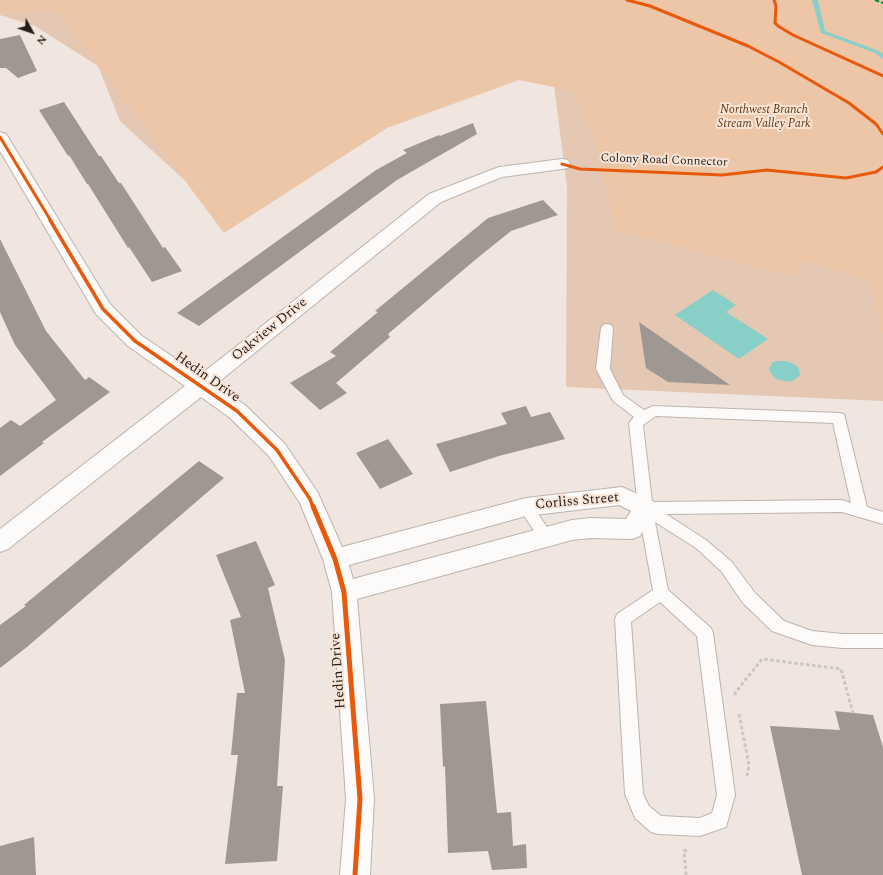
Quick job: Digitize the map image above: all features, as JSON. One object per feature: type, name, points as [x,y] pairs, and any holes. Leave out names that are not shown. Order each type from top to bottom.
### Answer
[{"type":"street","name":"Hedin Drive","points":[[0,137],[103,309],[135,341],[237,411],[277,450],[310,499],[335,559],[344,592],[360,799],[354,875]]},
{"type":"street","name":"Oakview Drive","points":[[0,542],[200,386],[435,198],[499,172],[562,164]]},
{"type":"street","name":"Corliss Street","points":[[335,559],[526,507],[622,496],[645,508],[632,530],[591,528],[572,530],[545,536],[344,592]]},
{"type":"lane","points":[[607,328],[603,369],[618,398],[644,418]]},
{"type":"lane","points":[[661,593],[623,619],[634,794],[642,812],[658,825],[700,827],[719,820],[726,795],[705,633],[661,593],[645,508],[636,423],[653,411],[838,418],[861,512]]},
{"type":"lane","points":[[645,508],[842,506],[883,518]]},
{"type":"lane","points":[[526,507],[545,536]]},
{"type":"lane","points":[[645,508],[701,544],[726,566],[749,598],[778,626],[812,638],[843,641],[883,641]]},
{"type":"path","points":[[737,700],[735,693],[762,659],[841,669],[853,713]]},
{"type":"path","points":[[738,708],[749,765],[746,779]]},
{"type":"path","points":[[686,875],[684,851],[691,848]]},
{"type":"green space","name":"Northwest Branch Stream Valley Park","points":[[0,0],[883,0],[883,401],[566,387],[567,187],[551,62],[527,59],[222,199],[182,178],[120,121],[98,66],[35,26],[0,15]]},
{"type":"green space","name":"Northwest Branch Stream Valley Park","points":[[0,0],[883,0],[883,337],[871,281],[806,261],[791,276],[615,230],[596,144],[573,91],[519,80],[387,128],[224,233],[58,11],[0,12]]},
{"type":"water","points":[[713,290],[736,305],[726,312],[768,339],[739,359],[675,315]]},
{"type":"water","points":[[787,361],[796,365],[799,369],[800,376],[790,382],[776,379],[770,372],[769,368],[773,362]]},
{"type":"building","points":[[20,35],[37,71],[18,78],[6,68],[0,68],[0,39]]},
{"type":"building","points":[[64,102],[99,156],[101,156],[119,183],[121,183],[163,248],[165,247],[182,271],[152,282],[129,247],[128,248],[39,110]]},
{"type":"building","points":[[473,123],[477,134],[397,180],[199,326],[177,313],[376,170],[407,153],[403,150]]},
{"type":"building","points":[[543,200],[558,215],[511,231],[475,260],[388,334],[390,337],[336,383],[347,393],[320,410],[290,383],[336,356],[330,352],[378,312],[375,311],[488,218]]},
{"type":"building","points":[[0,239],[46,331],[85,380],[89,377],[110,392],[42,442],[44,443],[0,476],[0,428],[11,420],[20,426],[56,400],[15,345],[0,312]]},
{"type":"building","points":[[639,322],[730,385],[668,382],[646,368]]},
{"type":"building","points":[[526,406],[531,417],[550,412],[565,439],[499,456],[450,472],[436,444],[507,424],[501,413]]},
{"type":"building","points":[[388,439],[413,474],[380,489],[356,453]]},
{"type":"building","points":[[199,461],[224,478],[27,647],[0,668],[0,625],[26,606],[24,605]]},
{"type":"building","points":[[256,541],[275,585],[268,588],[285,660],[277,786],[283,786],[277,861],[225,864],[238,755],[231,755],[237,693],[245,693],[230,620],[241,617],[216,555]]},
{"type":"building","points":[[486,701],[497,813],[511,812],[513,846],[526,844],[527,868],[492,870],[488,851],[448,853],[445,766],[443,767],[440,704]]},
{"type":"building","points":[[835,711],[873,715],[883,747],[883,875],[802,875],[770,726],[840,730]]},
{"type":"building","points":[[34,837],[36,875],[0,875],[0,846]]},
{"type":"waterway","points":[[815,0],[823,32],[877,52],[883,57]]},
{"type":"marked path","points":[[875,0],[883,3]]},
{"type":"cycle path","points":[[627,0],[650,6],[748,46],[779,62],[849,103],[876,124],[883,134]]},
{"type":"cycle path","points":[[774,0],[776,6],[775,23],[778,26],[793,35],[883,76]]},
{"type":"cycle path","points":[[0,137],[103,309],[135,341],[237,411],[277,450],[310,499],[335,559],[344,592],[360,799],[355,875]]},
{"type":"cycle path","name":"Colony Road Connector","points":[[562,164],[580,169],[722,175],[767,170],[846,178],[876,172],[883,167]]}]
